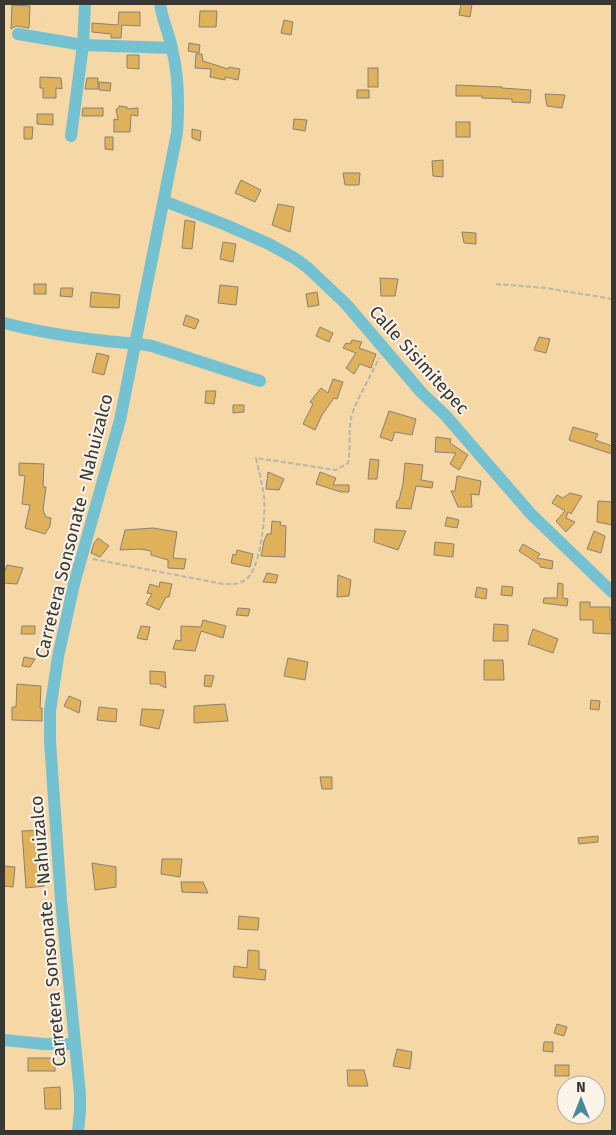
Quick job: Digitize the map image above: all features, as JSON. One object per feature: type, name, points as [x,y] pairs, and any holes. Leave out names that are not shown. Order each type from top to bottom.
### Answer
[{"type":"street","points":[[71,136],[83,45],[85,4]]},
{"type":"street","name":"Carretera Sonsonate - Nahuizalco","points":[[78,1131],[80,1111],[60,890],[50,740],[50,711],[58,657],[81,557],[120,420],[177,133],[177,75],[160,4]]},
{"type":"street","points":[[18,34],[83,45],[172,48]]},
{"type":"street","name":"Calle Sisimitepec","points":[[164,201],[226,225],[296,258],[331,290],[532,514],[612,592]]},
{"type":"street","points":[[4,323],[63,336],[114,342],[135,342],[185,356],[260,381]]},
{"type":"street","points":[[4,1040],[44,1044],[75,1044]]},
{"type":"path","points":[[496,284],[546,288],[612,299]]},
{"type":"path","points":[[81,557],[223,584],[237,584],[247,579],[254,568],[264,523],[264,497],[256,458],[336,470],[348,463],[351,451],[351,418],[384,348]]},
{"type":"shaded area","points":[[4,4],[612,4],[612,1131],[4,1131]]},
{"type":"building","points":[[461,4],[472,4],[470,17],[459,15]]},
{"type":"building","points":[[12,5],[30,6],[29,28],[16,26],[11,29]]},
{"type":"building","points":[[200,11],[217,11],[216,27],[199,27]]},
{"type":"building","points":[[119,12],[140,12],[140,26],[122,25],[121,38],[111,38],[111,34],[92,32],[92,23],[118,25]]},
{"type":"building","points":[[284,20],[293,22],[291,35],[281,33]]},
{"type":"building","points":[[189,43],[200,45],[199,53],[188,51]]},
{"type":"building","points":[[196,54],[202,54],[203,61],[228,69],[229,67],[240,69],[238,80],[225,77],[225,80],[210,77],[211,69],[195,68]]},
{"type":"building","points":[[127,55],[139,55],[139,69],[127,68]]},
{"type":"building","points":[[368,68],[378,68],[378,87],[368,87]]},
{"type":"building","points":[[40,77],[61,78],[62,89],[56,88],[56,98],[43,98],[43,88],[40,88]]},
{"type":"building","points":[[87,78],[98,78],[98,89],[85,89]]},
{"type":"building","points":[[99,82],[111,83],[110,91],[99,90]]},
{"type":"building","points":[[456,85],[531,90],[530,103],[512,102],[512,99],[482,98],[482,96],[456,96]]},
{"type":"building","points":[[357,90],[369,90],[369,98],[357,98]]},
{"type":"building","points":[[545,94],[565,95],[562,108],[547,106]]},
{"type":"building","points":[[119,106],[127,107],[127,109],[138,108],[138,116],[131,115],[130,132],[114,132],[114,119],[118,120],[116,109]]},
{"type":"building","points":[[83,108],[103,108],[103,116],[82,116]]},
{"type":"building","points":[[37,114],[53,114],[53,125],[37,124]]},
{"type":"building","points":[[294,119],[307,120],[305,131],[293,129]]},
{"type":"building","points":[[456,122],[470,122],[470,137],[456,137]]},
{"type":"building","points":[[24,127],[33,127],[32,139],[24,139]]},
{"type":"building","points":[[192,129],[201,131],[200,141],[192,138]]},
{"type":"building","points":[[105,137],[113,137],[113,150],[105,149]]},
{"type":"building","points":[[443,160],[443,177],[433,176],[432,161]]},
{"type":"building","points":[[343,173],[360,173],[359,185],[345,185]]},
{"type":"building","points":[[241,180],[261,190],[255,202],[235,193]]},
{"type":"building","points":[[278,204],[294,207],[290,232],[272,225]]},
{"type":"building","points":[[185,220],[195,222],[192,249],[182,248]]},
{"type":"building","points":[[462,232],[476,233],[476,244],[464,243]]},
{"type":"building","points":[[223,242],[236,244],[233,262],[220,259]]},
{"type":"building","points":[[380,278],[398,279],[395,296],[381,296]]},
{"type":"building","points":[[34,284],[46,284],[46,294],[34,294]]},
{"type":"building","points":[[220,285],[238,287],[236,305],[218,303]]},
{"type":"building","points":[[61,288],[73,288],[72,297],[60,296]]},
{"type":"building","points":[[91,292],[120,295],[119,308],[90,307]]},
{"type":"building","points":[[317,292],[319,305],[308,307],[306,294]]},
{"type":"building","points":[[186,315],[199,320],[195,329],[183,325]]},
{"type":"building","points":[[320,327],[333,333],[329,342],[316,336]]},
{"type":"building","points":[[539,337],[550,339],[546,353],[534,350]]},
{"type":"building","points":[[352,340],[362,342],[359,348],[376,354],[371,368],[360,364],[354,374],[346,368],[356,353],[343,348],[346,343],[350,344]]},
{"type":"building","points":[[97,353],[109,356],[104,375],[92,372]]},
{"type":"building","points":[[333,379],[343,382],[337,399],[334,398],[322,415],[315,430],[303,424],[313,404],[310,402],[321,388],[328,393]]},
{"type":"building","points":[[206,391],[216,391],[214,404],[205,403]]},
{"type":"building","points":[[233,405],[244,405],[244,412],[233,413]]},
{"type":"building","points":[[389,411],[416,419],[412,435],[395,432],[392,441],[380,437]]},
{"type":"building","points":[[573,427],[598,434],[595,440],[612,446],[612,454],[569,440]]},
{"type":"building","points":[[436,437],[451,439],[450,443],[468,455],[459,470],[450,464],[456,453],[435,452]]},
{"type":"building","points":[[370,459],[379,460],[377,479],[368,479]]},
{"type":"building","points":[[19,463],[44,464],[43,487],[46,487],[43,510],[46,517],[51,518],[50,526],[45,534],[25,528],[30,505],[22,504],[25,476],[19,475]]},
{"type":"building","points":[[405,463],[423,465],[421,480],[433,482],[432,488],[416,486],[411,509],[396,508],[403,484]]},
{"type":"building","points":[[268,472],[284,479],[279,490],[266,489]]},
{"type":"building","points":[[320,472],[336,478],[333,485],[349,485],[349,492],[341,492],[316,484]]},
{"type":"building","points":[[457,476],[481,481],[479,495],[471,494],[472,507],[458,507],[451,491],[455,491]]},
{"type":"building","points":[[570,493],[582,496],[571,514],[568,512],[566,518],[575,522],[566,532],[556,521],[565,511],[552,503],[557,495],[563,498]]},
{"type":"building","points":[[598,501],[612,502],[612,525],[597,522]]},
{"type":"building","points":[[447,517],[459,520],[457,528],[445,526]]},
{"type":"building","points":[[272,521],[281,522],[280,525],[286,526],[285,557],[261,556],[267,534],[271,534]]},
{"type":"building","points":[[153,528],[177,532],[173,558],[186,559],[184,569],[168,568],[168,560],[151,555],[151,551],[140,549],[120,550],[125,530]]},
{"type":"building","points":[[375,529],[406,531],[398,550],[374,542]]},
{"type":"building","points":[[594,531],[605,536],[601,553],[587,549]]},
{"type":"building","points":[[98,538],[109,546],[100,557],[91,553],[94,543]]},
{"type":"building","points":[[435,542],[454,544],[453,557],[434,555]]},
{"type":"building","points":[[523,544],[540,554],[537,558],[553,561],[552,569],[540,567],[540,565],[519,551]]},
{"type":"building","points":[[237,550],[253,554],[250,567],[231,563],[233,554],[236,555]]},
{"type":"building","points":[[7,565],[23,568],[17,584],[4,583]]},
{"type":"building","points":[[267,573],[278,575],[276,583],[263,582]]},
{"type":"building","points":[[338,575],[351,580],[349,596],[337,597]]},
{"type":"building","points":[[160,582],[172,584],[169,597],[166,597],[159,610],[146,604],[152,594],[147,593],[150,584],[159,587]]},
{"type":"building","points":[[558,583],[563,584],[563,598],[568,599],[567,606],[543,603],[544,598],[557,598]]},
{"type":"building","points":[[502,586],[513,587],[512,596],[501,595]]},
{"type":"building","points":[[477,587],[487,589],[486,599],[475,597]]},
{"type":"building","points":[[580,602],[590,602],[590,607],[610,607],[612,634],[593,633],[593,620],[580,620]]},
{"type":"building","points":[[238,608],[250,609],[248,616],[236,615]]},
{"type":"building","points":[[203,620],[226,626],[223,638],[201,631],[195,651],[173,649],[176,640],[181,641],[181,626],[201,627]]},
{"type":"building","points":[[494,624],[508,625],[508,641],[493,641]]},
{"type":"building","points":[[22,626],[35,626],[35,634],[21,634]]},
{"type":"building","points":[[141,626],[150,627],[147,640],[137,638]]},
{"type":"building","points":[[533,629],[558,639],[553,653],[528,644]]},
{"type":"building","points":[[24,657],[35,659],[30,667],[22,666]]},
{"type":"building","points":[[288,658],[308,662],[305,680],[284,676]]},
{"type":"building","points":[[484,660],[503,660],[504,680],[484,680]]},
{"type":"building","points":[[150,671],[165,672],[166,688],[158,684],[150,684]]},
{"type":"building","points":[[205,675],[214,676],[211,687],[204,686]]},
{"type":"building","points":[[17,684],[41,686],[40,708],[42,708],[42,721],[12,720],[12,707],[16,707]]},
{"type":"building","points":[[69,696],[81,701],[79,713],[64,706]]},
{"type":"building","points":[[591,700],[600,701],[599,710],[590,709]]},
{"type":"building","points":[[225,704],[228,721],[194,723],[194,706]]},
{"type":"building","points":[[99,707],[117,709],[116,722],[97,720]]},
{"type":"building","points":[[142,709],[164,710],[159,729],[140,725]]},
{"type":"building","points":[[320,777],[332,777],[332,789],[322,789]]},
{"type":"building","points":[[41,830],[44,886],[26,888],[22,831]]},
{"type":"building","points":[[598,836],[598,842],[579,844],[578,838]]},
{"type":"building","points":[[162,859],[182,859],[180,877],[161,874]]},
{"type":"building","points":[[92,863],[116,867],[116,887],[95,890]]},
{"type":"building","points":[[4,866],[15,867],[13,887],[4,886]]},
{"type":"building","points":[[181,882],[203,882],[208,893],[182,892]]},
{"type":"building","points":[[239,916],[259,918],[258,930],[238,929]]},
{"type":"building","points":[[248,950],[259,951],[259,969],[266,970],[265,980],[233,977],[234,966],[247,968]]},
{"type":"building","points":[[557,1024],[567,1027],[564,1036],[554,1033]]},
{"type":"building","points":[[544,1042],[553,1042],[553,1052],[543,1051]]},
{"type":"building","points":[[397,1049],[412,1052],[410,1069],[393,1066]]},
{"type":"building","points":[[28,1058],[55,1058],[55,1071],[28,1071]]},
{"type":"building","points":[[555,1065],[569,1065],[569,1075],[555,1076]]},
{"type":"building","points":[[347,1070],[364,1070],[368,1086],[348,1086]]},
{"type":"building","points":[[60,1087],[61,1109],[45,1109],[44,1088]]}]
